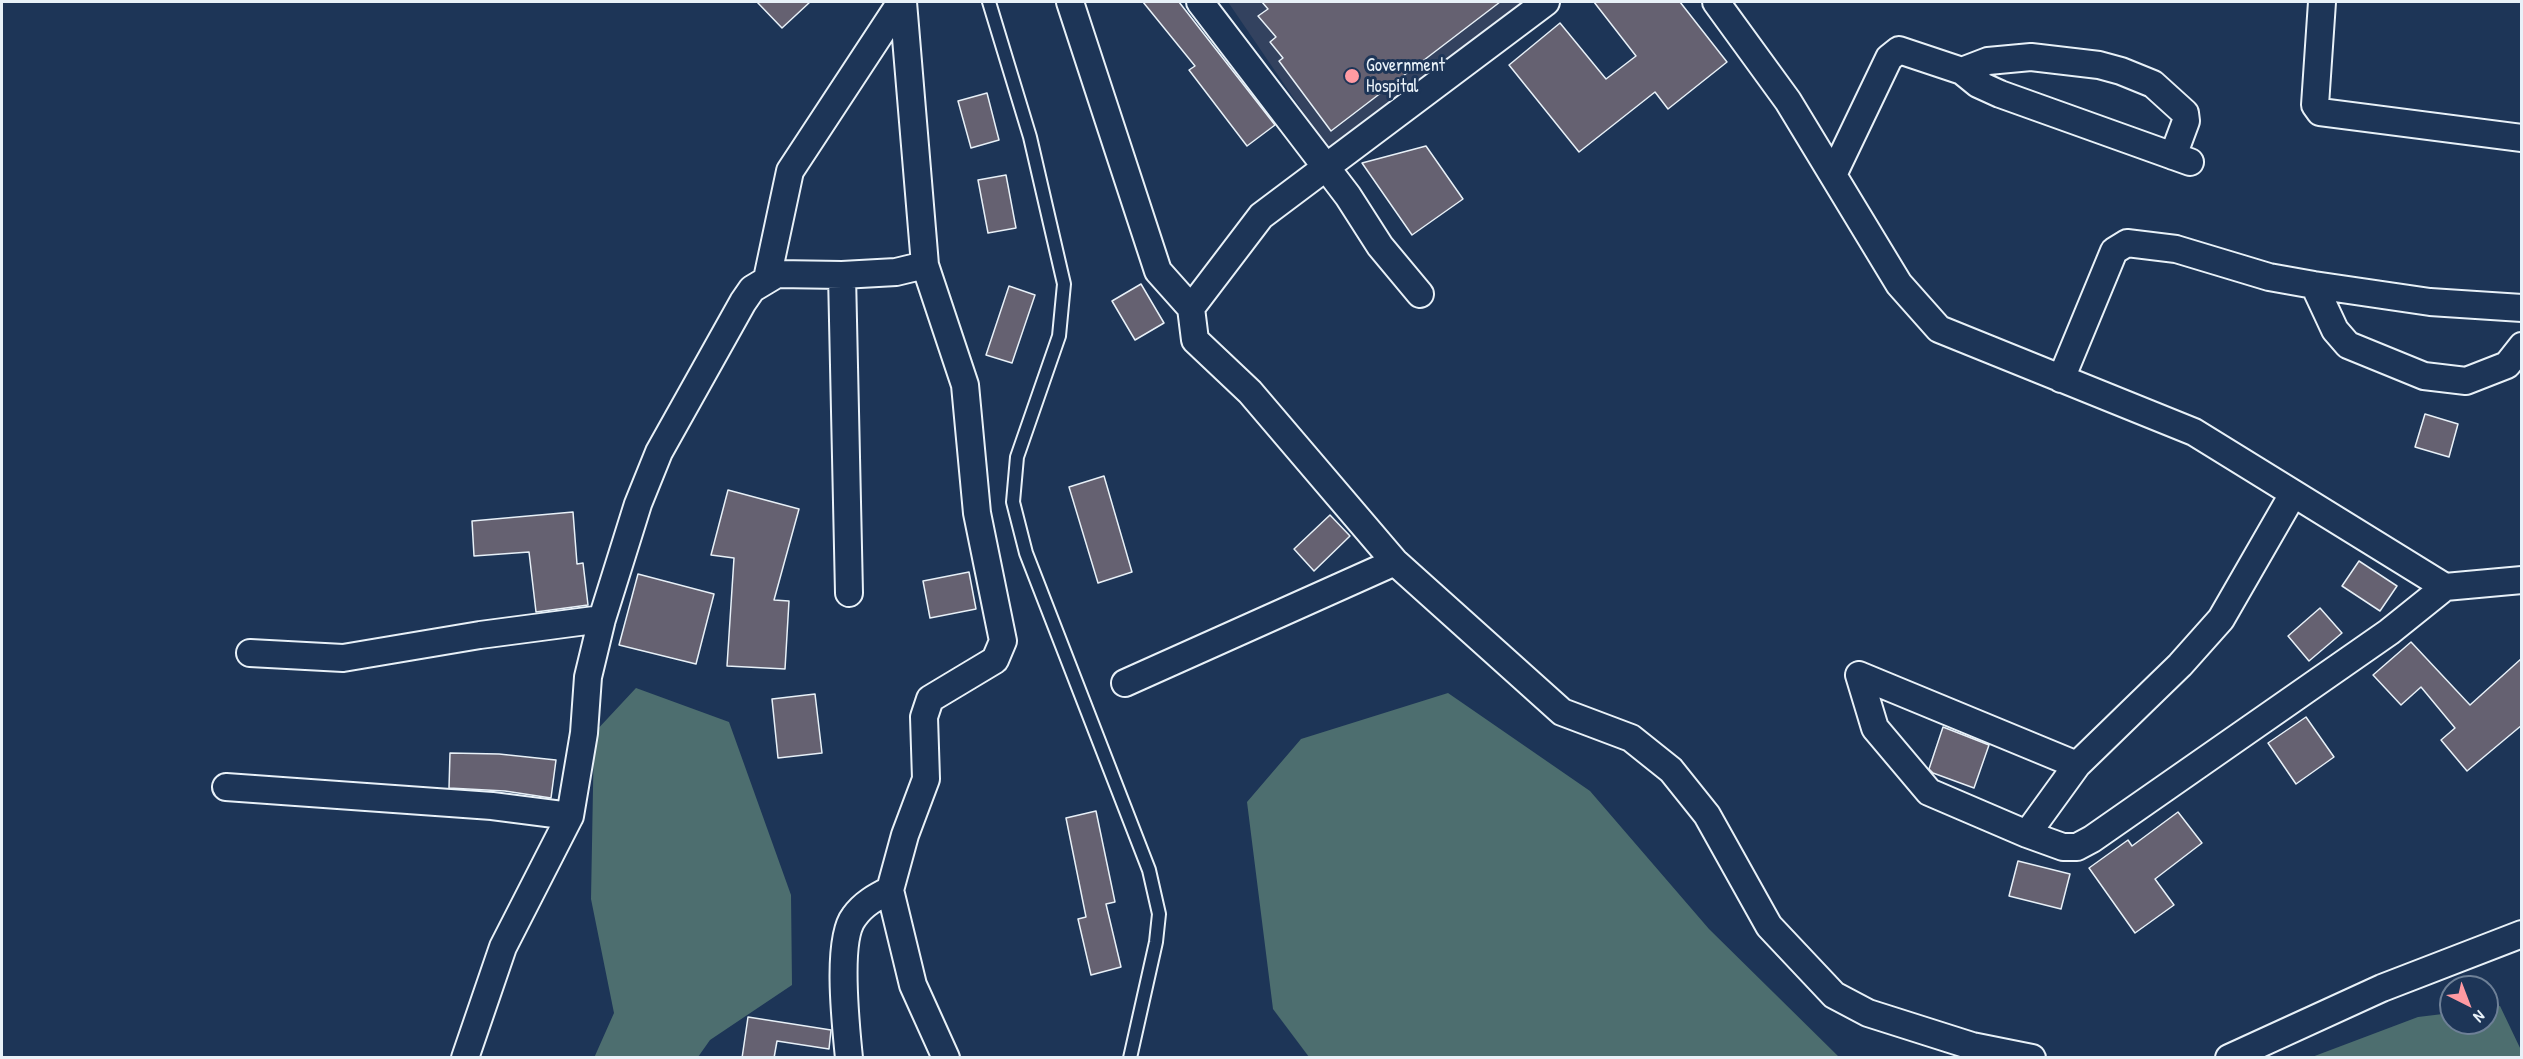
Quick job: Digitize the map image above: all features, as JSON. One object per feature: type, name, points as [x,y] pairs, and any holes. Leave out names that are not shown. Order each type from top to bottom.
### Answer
[{"type":"street","points":[[902,2],[926,265],[965,385],[977,513],[1003,641],[995,660],[930,699],[924,717],[926,779],[904,835],[890,890],[913,985],[946,1058]]},
{"type":"street","points":[[767,279],[790,171],[902,2]]},
{"type":"street","points":[[1070,2],[1158,271],[1191,308],[1195,340],[1250,392],[1395,562],[1562,712],[1631,738],[1671,770],[1707,815],[1769,926],[1834,995],[1868,1013],[1972,1046],[2032,1058]]},
{"type":"street","points":[[1200,2],[1348,196],[1380,246],[1420,294]]},
{"type":"street","points":[[1191,308],[1261,216],[1546,2]]},
{"type":"street","points":[[1716,2],[1788,101],[1899,284],[1939,329],[2194,432],[2445,587]]},
{"type":"street","points":[[2322,2],[2315,105],[2320,112],[2522,138]]},
{"type":"street","points":[[1833,176],[1889,58],[1899,50],[1962,71],[1978,84],[2000,94],[2181,159],[2185,113],[2153,84],[2099,65],[2031,57],[1988,61],[1962,71]]},
{"type":"street","points":[[2061,379],[2114,251],[2127,243],[2176,249],[2269,277],[2314,285],[2430,302],[2522,308]]},
{"type":"street","points":[[465,1058],[502,947],[570,816],[584,733],[588,677],[602,619],[638,504],[659,452],[743,302],[752,289],[777,274],[842,275],[896,272],[926,265]]},
{"type":"street","points":[[842,275],[849,593]]},
{"type":"street","points":[[2314,285],[2335,330],[2348,345],[2424,376],[2466,381],[2507,365],[2522,346]]},
{"type":"street","points":[[2027,834],[2077,765],[2180,665],[2221,619],[2293,494]]},
{"type":"street","points":[[1125,683],[1395,562]]},
{"type":"street","points":[[2077,765],[1859,675],[1875,728],[1929,792],[2027,834],[2063,847],[2077,847],[2092,839],[2389,632],[2445,587],[2522,580]]},
{"type":"street","points":[[250,653],[343,658],[480,635],[602,619]]},
{"type":"street","points":[[226,787],[492,806],[570,816]]},
{"type":"street","points":[[849,1058],[843,987],[847,932],[852,918],[872,899],[890,890]]},
{"type":"street","points":[[2229,1058],[2382,988],[2522,934]]},
{"type":"lane","points":[[989,2],[1030,137],[1064,284],[1059,336],[1017,458],[1013,502],[1026,553],[1149,870],[1159,914],[1156,942],[1130,1058]]},
{"type":"shaded area","name":"Government Hospital","points":[[1228,2],[1522,2],[1329,150]]},
{"type":"green space","points":[[636,688],[729,722],[791,895],[792,985],[710,1040],[698,1057],[594,1058],[614,1013],[591,899],[594,733]]},
{"type":"green space","points":[[1448,693],[1590,791],[1709,929],[1839,1057],[1309,1057],[1273,1009],[1247,802],[1301,739]]},
{"type":"green space","points":[[2499,1006],[2521,1050],[2521,1057],[2312,1057],[2418,1017],[2439,1014],[2439,1035],[2499,1035]]},
{"type":"building","points":[[757,2],[810,2],[782,28]]},
{"type":"building","points":[[1143,2],[1179,2],[1275,125],[1247,146],[1189,70],[1195,66]]},
{"type":"building","name":"Government Hospital","points":[[1262,2],[1500,2],[1331,131],[1279,61],[1283,58],[1270,42],[1276,37],[1258,16],[1268,9]]},
{"type":"building","points":[[1594,2],[1680,2],[1727,62],[1668,109],[1655,92],[1579,152],[1509,65],[1560,23],[1606,79],[1636,56]]},
{"type":"building","points":[[987,93],[999,140],[971,148],[958,101]]},
{"type":"building","points":[[1426,146],[1463,199],[1412,235],[1362,163]]},
{"type":"building","points":[[1006,175],[1016,228],[988,233],[978,180]]},
{"type":"building","points":[[1141,284],[1164,323],[1135,340],[1112,301]]},
{"type":"building","points":[[1009,286],[1035,295],[1012,363],[986,355]]},
{"type":"building","points":[[2425,414],[2458,424],[2449,457],[2415,447]]},
{"type":"building","points":[[1104,476],[1132,572],[1098,583],[1069,487]]},
{"type":"building","points":[[728,490],[799,509],[774,600],[789,601],[785,669],[727,666],[734,558],[711,555]]},
{"type":"building","points":[[573,512],[577,564],[583,563],[588,605],[536,612],[529,552],[474,556],[472,521]]},
{"type":"building","points":[[1330,515],[1350,536],[1314,571],[1294,549]]},
{"type":"building","points":[[2359,561],[2397,586],[2380,611],[2342,586]]},
{"type":"building","points":[[969,572],[976,609],[930,618],[923,581]]},
{"type":"building","points":[[638,574],[714,594],[696,664],[619,645]]},
{"type":"building","points":[[2320,608],[2342,633],[2309,661],[2288,636]]},
{"type":"building","points":[[2411,642],[2470,705],[2522,658],[2522,725],[2467,771],[2441,740],[2455,728],[2421,687],[2401,705],[2373,675]]},
{"type":"building","points":[[815,694],[822,753],[778,758],[772,699]]},
{"type":"building","points":[[2306,717],[2334,757],[2296,784],[2268,743]]},
{"type":"building","points":[[1943,727],[1989,745],[1974,788],[1933,773],[1929,769]]},
{"type":"building","points":[[450,753],[499,754],[556,760],[551,798],[505,791],[449,788]]},
{"type":"building","points":[[1096,811],[1115,902],[1106,904],[1121,967],[1091,975],[1078,919],[1086,917],[1066,818]]},
{"type":"building","points":[[2178,812],[2202,843],[2155,879],[2174,905],[2135,933],[2089,868],[2128,840],[2132,846]]},
{"type":"building","points":[[2018,861],[2070,874],[2061,909],[2009,896]]},
{"type":"building","points":[[748,1017],[831,1030],[829,1049],[777,1041],[774,1058],[742,1058]]},
{"type":"place","name":"Government Hospital","points":[[1352,76]]}]
